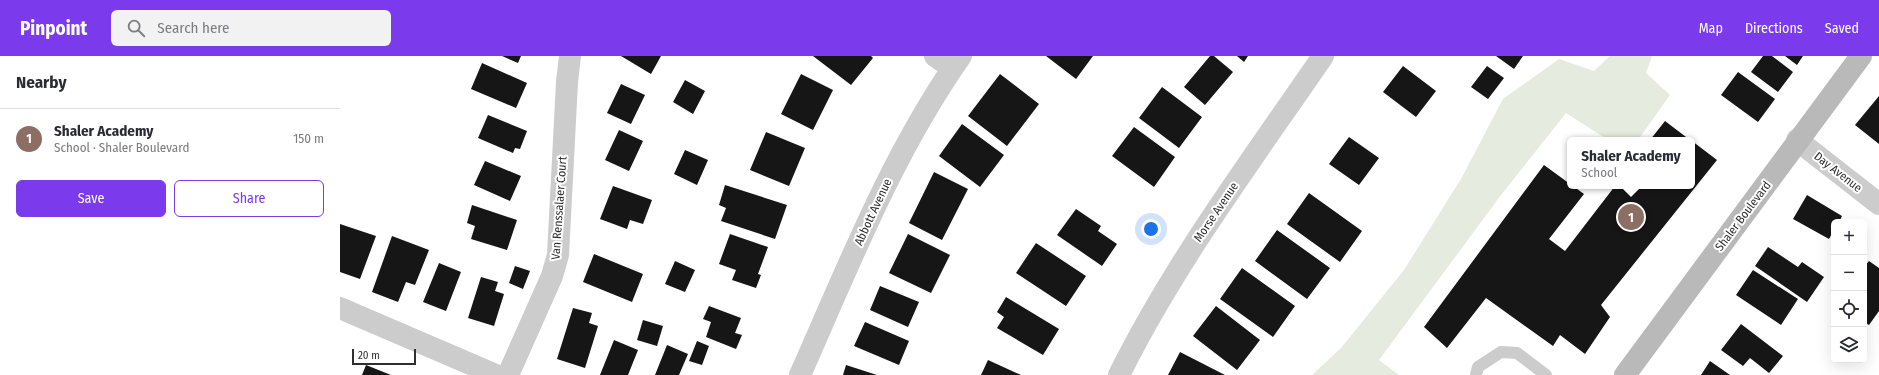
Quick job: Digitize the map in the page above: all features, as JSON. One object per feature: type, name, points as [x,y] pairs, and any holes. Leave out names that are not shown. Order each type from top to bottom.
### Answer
[{"type":"street","name":"Van Renssalaer Court","points":[[508,375],[552,276],[558,255],[567,82],[570,56]]},
{"type":"street","name":"Morse Avenue","points":[[1119,375],[1142,329],[1182,262],[1323,56]]},
{"type":"street","name":"Shaler Boulevard","points":[[1625,375],[1772,178],[1797,140],[1860,56]]},
{"type":"street","name":"Abbott Avenue","points":[[800,375],[882,192],[949,60]]},
{"type":"street","name":"Day Avenue","points":[[1797,140],[1879,204]]},
{"type":"street","points":[[340,308],[496,375]]},
{"type":"lane","points":[[1476,375],[1478,368],[1501,352],[1517,353],[1546,375]]},
{"type":"shaded area","points":[[1610,56],[1652,56],[1646,73],[1670,95],[1640,137],[1603,137],[1566,113],[1501,195],[1379,360],[1399,375],[1312,375],[1341,348],[1404,270],[1461,179],[1503,99],[1559,59],[1594,71]]},
{"type":"building","points":[[502,56],[521,56],[518,63]]},
{"type":"building","points":[[621,56],[661,56],[651,74]]},
{"type":"building","points":[[813,56],[871,56],[873,58],[851,85]]},
{"type":"building","points":[[1046,56],[1093,56],[1076,79]]},
{"type":"building","points":[[1210,56],[1214,56],[1233,72],[1205,105],[1184,87]]},
{"type":"building","points":[[1237,56],[1248,56],[1244,62]]},
{"type":"building","points":[[1496,56],[1523,56],[1514,69]]},
{"type":"building","points":[[1763,56],[1772,56],[1793,72],[1778,92],[1751,72]]},
{"type":"building","points":[[1785,56],[1803,56],[1797,65]]},
{"type":"building","points":[[482,63],[527,83],[516,108],[471,89]]},
{"type":"building","points":[[1403,66],[1436,91],[1416,117],[1383,92]]},
{"type":"building","points":[[1487,66],[1504,78],[1488,99],[1471,87]]},
{"type":"building","points":[[1738,72],[1775,99],[1758,122],[1721,95]]},
{"type":"building","points":[[801,74],[833,90],[813,130],[781,114]]},
{"type":"building","points":[[1000,74],[1039,104],[1007,146],[968,116]]},
{"type":"building","points":[[685,80],[705,91],[693,114],[673,102]]},
{"type":"building","points":[[621,84],[645,95],[631,124],[607,113]]},
{"type":"building","points":[[1162,87],[1202,117],[1179,148],[1139,118]]},
{"type":"building","points":[[1879,96],[1879,144],[1855,125]]},
{"type":"building","points":[[488,115],[527,131],[520,149],[515,148],[513,153],[478,138]]},
{"type":"building","points":[[1665,121],[1686,137],[1652,137]]},
{"type":"building","points":[[962,124],[1004,155],[980,187],[939,156]]},
{"type":"building","points":[[1134,127],[1175,157],[1154,187],[1112,156]]},
{"type":"building","points":[[619,130],[643,141],[629,171],[605,160]]},
{"type":"building","points":[[766,132],[805,148],[789,186],[750,170]]},
{"type":"building","points":[[1349,137],[1379,158],[1359,185],[1329,164]]},
{"type":"building","points":[[1695,143],[1717,160],[1695,188]]},
{"type":"building","points":[[685,150],[708,160],[697,185],[674,174]]},
{"type":"building","points":[[485,161],[521,176],[510,201],[474,185]]},
{"type":"building","points":[[1544,165],[1567,182],[1567,189],[1577,189],[1584,194],[1549,239],[1565,251],[1613,189],[1694,189],[1601,305],[1610,317],[1585,354],[1560,335],[1553,346],[1486,298],[1447,348],[1424,327]]},
{"type":"building","points":[[934,172],[968,189],[942,240],[909,223]]},
{"type":"building","points":[[725,185],[787,205],[775,239],[721,221],[726,208],[719,205]]},
{"type":"building","points":[[613,186],[652,200],[643,224],[630,220],[627,229],[600,219]]},
{"type":"building","points":[[1309,193],[1362,231],[1340,262],[1287,224]]},
{"type":"building","points":[[1807,195],[1842,216],[1840,219],[1831,219],[1831,235],[1829,239],[1793,219]]},
{"type":"building","points":[[472,205],[517,220],[507,250],[471,239],[475,226],[467,223]]},
{"type":"building","points":[[1076,209],[1101,226],[1098,231],[1117,244],[1102,266],[1057,235]]},
{"type":"building","points":[[340,224],[376,236],[360,279],[340,272]]},
{"type":"building","points":[[1277,230],[1330,268],[1307,299],[1255,261]]},
{"type":"building","points":[[730,234],[768,247],[758,274],[761,275],[756,288],[732,280],[736,270],[719,264]]},
{"type":"building","points":[[908,234],[950,255],[931,293],[889,273]]},
{"type":"building","points":[[392,236],[429,250],[415,285],[406,282],[398,302],[372,292]]},
{"type":"building","points":[[1036,243],[1086,276],[1066,306],[1016,273]]},
{"type":"building","points":[[1768,247],[1798,267],[1802,262],[1824,277],[1807,302],[1755,266]]},
{"type":"building","points":[[594,254],[643,274],[632,302],[583,282]]},
{"type":"building","points":[[675,261],[695,270],[685,292],[665,284]]},
{"type":"building","points":[[1869,261],[1879,268],[1879,311],[1869,325],[1867,324],[1867,263]]},
{"type":"building","points":[[439,263],[461,272],[446,311],[423,302]]},
{"type":"building","points":[[515,266],[530,271],[523,289],[509,283]]},
{"type":"building","points":[[1242,268],[1295,306],[1273,337],[1220,299]]},
{"type":"building","points":[[1753,270],[1798,299],[1781,325],[1736,295]]},
{"type":"building","points":[[481,277],[498,282],[495,291],[504,294],[494,326],[468,318]]},
{"type":"building","points":[[880,286],[919,302],[908,327],[870,310]]},
{"type":"building","points":[[1006,297],[1059,329],[1043,355],[997,328],[1004,317],[997,312]]},
{"type":"building","points":[[709,306],[741,318],[735,333],[742,335],[736,349],[706,337],[711,322],[703,319]]},
{"type":"building","points":[[1216,306],[1260,340],[1237,370],[1193,336]]},
{"type":"building","points":[[573,308],[592,313],[589,323],[598,326],[585,368],[557,359]]},
{"type":"building","points":[[643,320],[663,326],[657,346],[637,340]]},
{"type":"building","points":[[865,322],[909,341],[899,365],[854,346]]},
{"type":"building","points":[[1741,324],[1783,356],[1769,373],[1750,358],[1743,366],[1721,350]]},
{"type":"building","points":[[614,340],[638,350],[628,375],[600,375]]},
{"type":"building","points":[[697,341],[709,346],[702,365],[689,361]]},
{"type":"building","points":[[667,345],[688,354],[679,375],[655,375]]},
{"type":"building","points":[[1180,352],[1225,375],[1168,375]]},
{"type":"building","points":[[988,360],[1021,375],[981,375]]},
{"type":"building","points":[[1710,361],[1730,375],[1701,375]]},
{"type":"building","points":[[366,365],[391,375],[362,375]]},
{"type":"building","points":[[846,365],[877,375],[843,375]]},
{"type":"place","name":"Shaler Academy","points":[[1631,217]]}]
